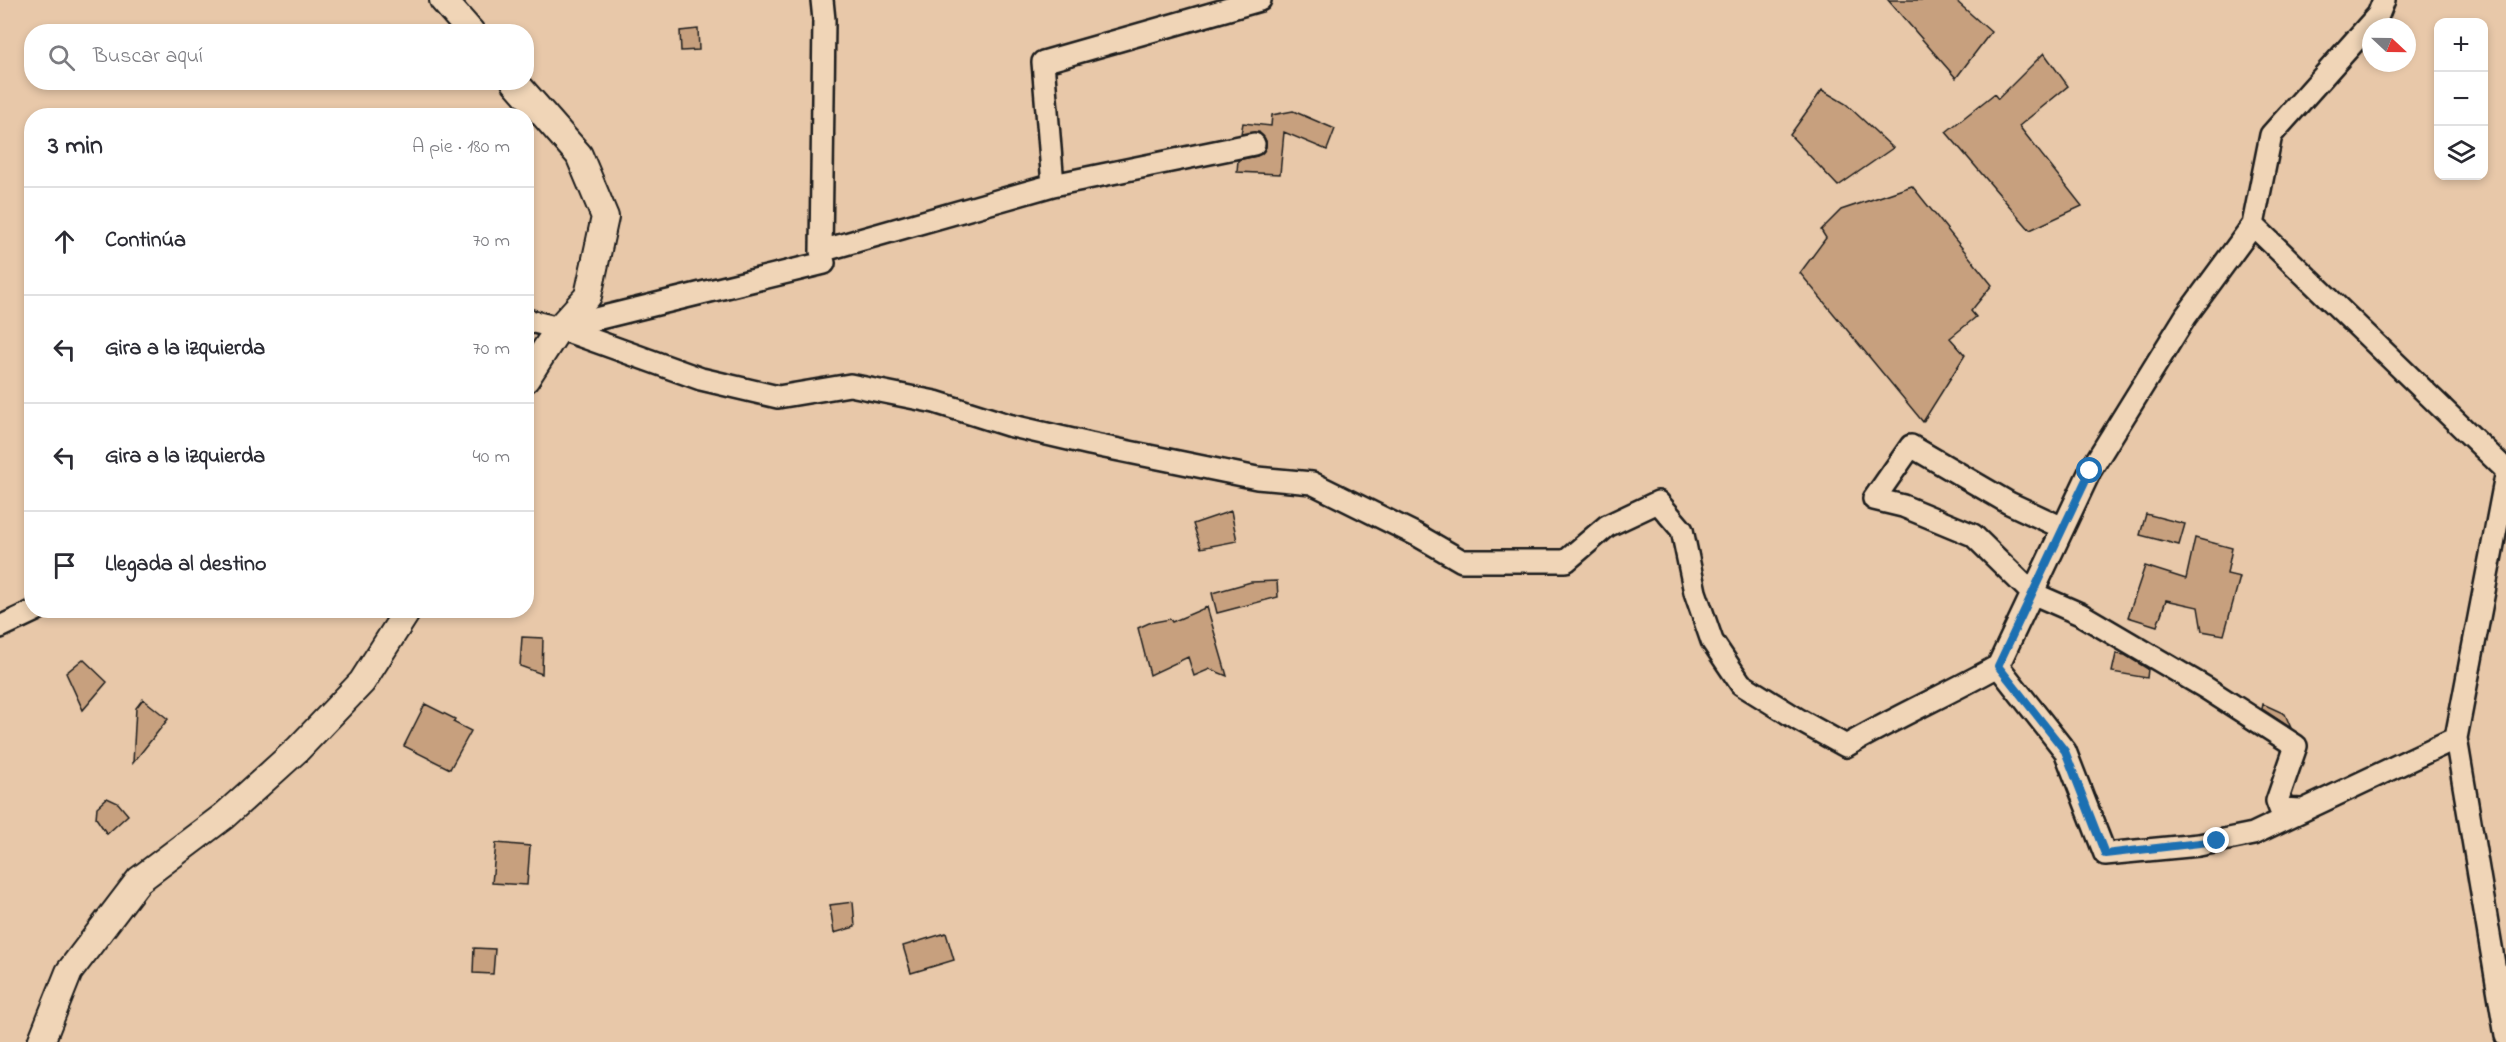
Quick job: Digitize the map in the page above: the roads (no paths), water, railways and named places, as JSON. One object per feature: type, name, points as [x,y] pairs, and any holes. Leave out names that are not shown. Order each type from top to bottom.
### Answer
[{"type":"street","points":[[443,0],[464,24]]},
{"type":"street","points":[[559,328],[824,263],[821,251],[824,20],[822,0]]},
{"type":"street","points":[[1053,185],[1043,62],[1260,0]]},
{"type":"street","points":[[534,322],[559,328],[702,379],[778,397],[850,386],[935,402],[1008,425],[1090,444],[1257,478],[1312,483],[1417,535],[1462,561],[1566,561],[1607,526],[1658,502],[1682,530],[1695,592],[1712,640],[1742,684],[1846,746],[1886,722],[1955,690],[1998,666],[2090,471],[2186,316],[2253,225],[2271,135],[2378,15],[2384,0]]},
{"type":"street","points":[[522,90],[579,155],[605,217],[588,296],[559,328],[534,367]]},
{"type":"street","points":[[821,251],[1053,185],[1254,144]]},
{"type":"street","points":[[2253,225],[2506,470]]},
{"type":"street","points":[[2063,528],[2009,503],[1911,446],[1874,499],[1903,506],[1973,535],[2032,593],[2080,614],[2206,688],[2296,746],[2277,801],[2280,809],[2301,810]]},
{"type":"street","points":[[2506,476],[2456,738],[2506,1036]]},
{"type":"street","points":[[0,627],[24,616]]},
{"type":"street","points":[[41,1042],[69,972],[139,880],[224,816],[298,749],[362,682],[403,618]]},
{"type":"street","points":[[1998,666],[2065,751],[2105,854],[2199,845],[2253,834],[2456,738]]}]
